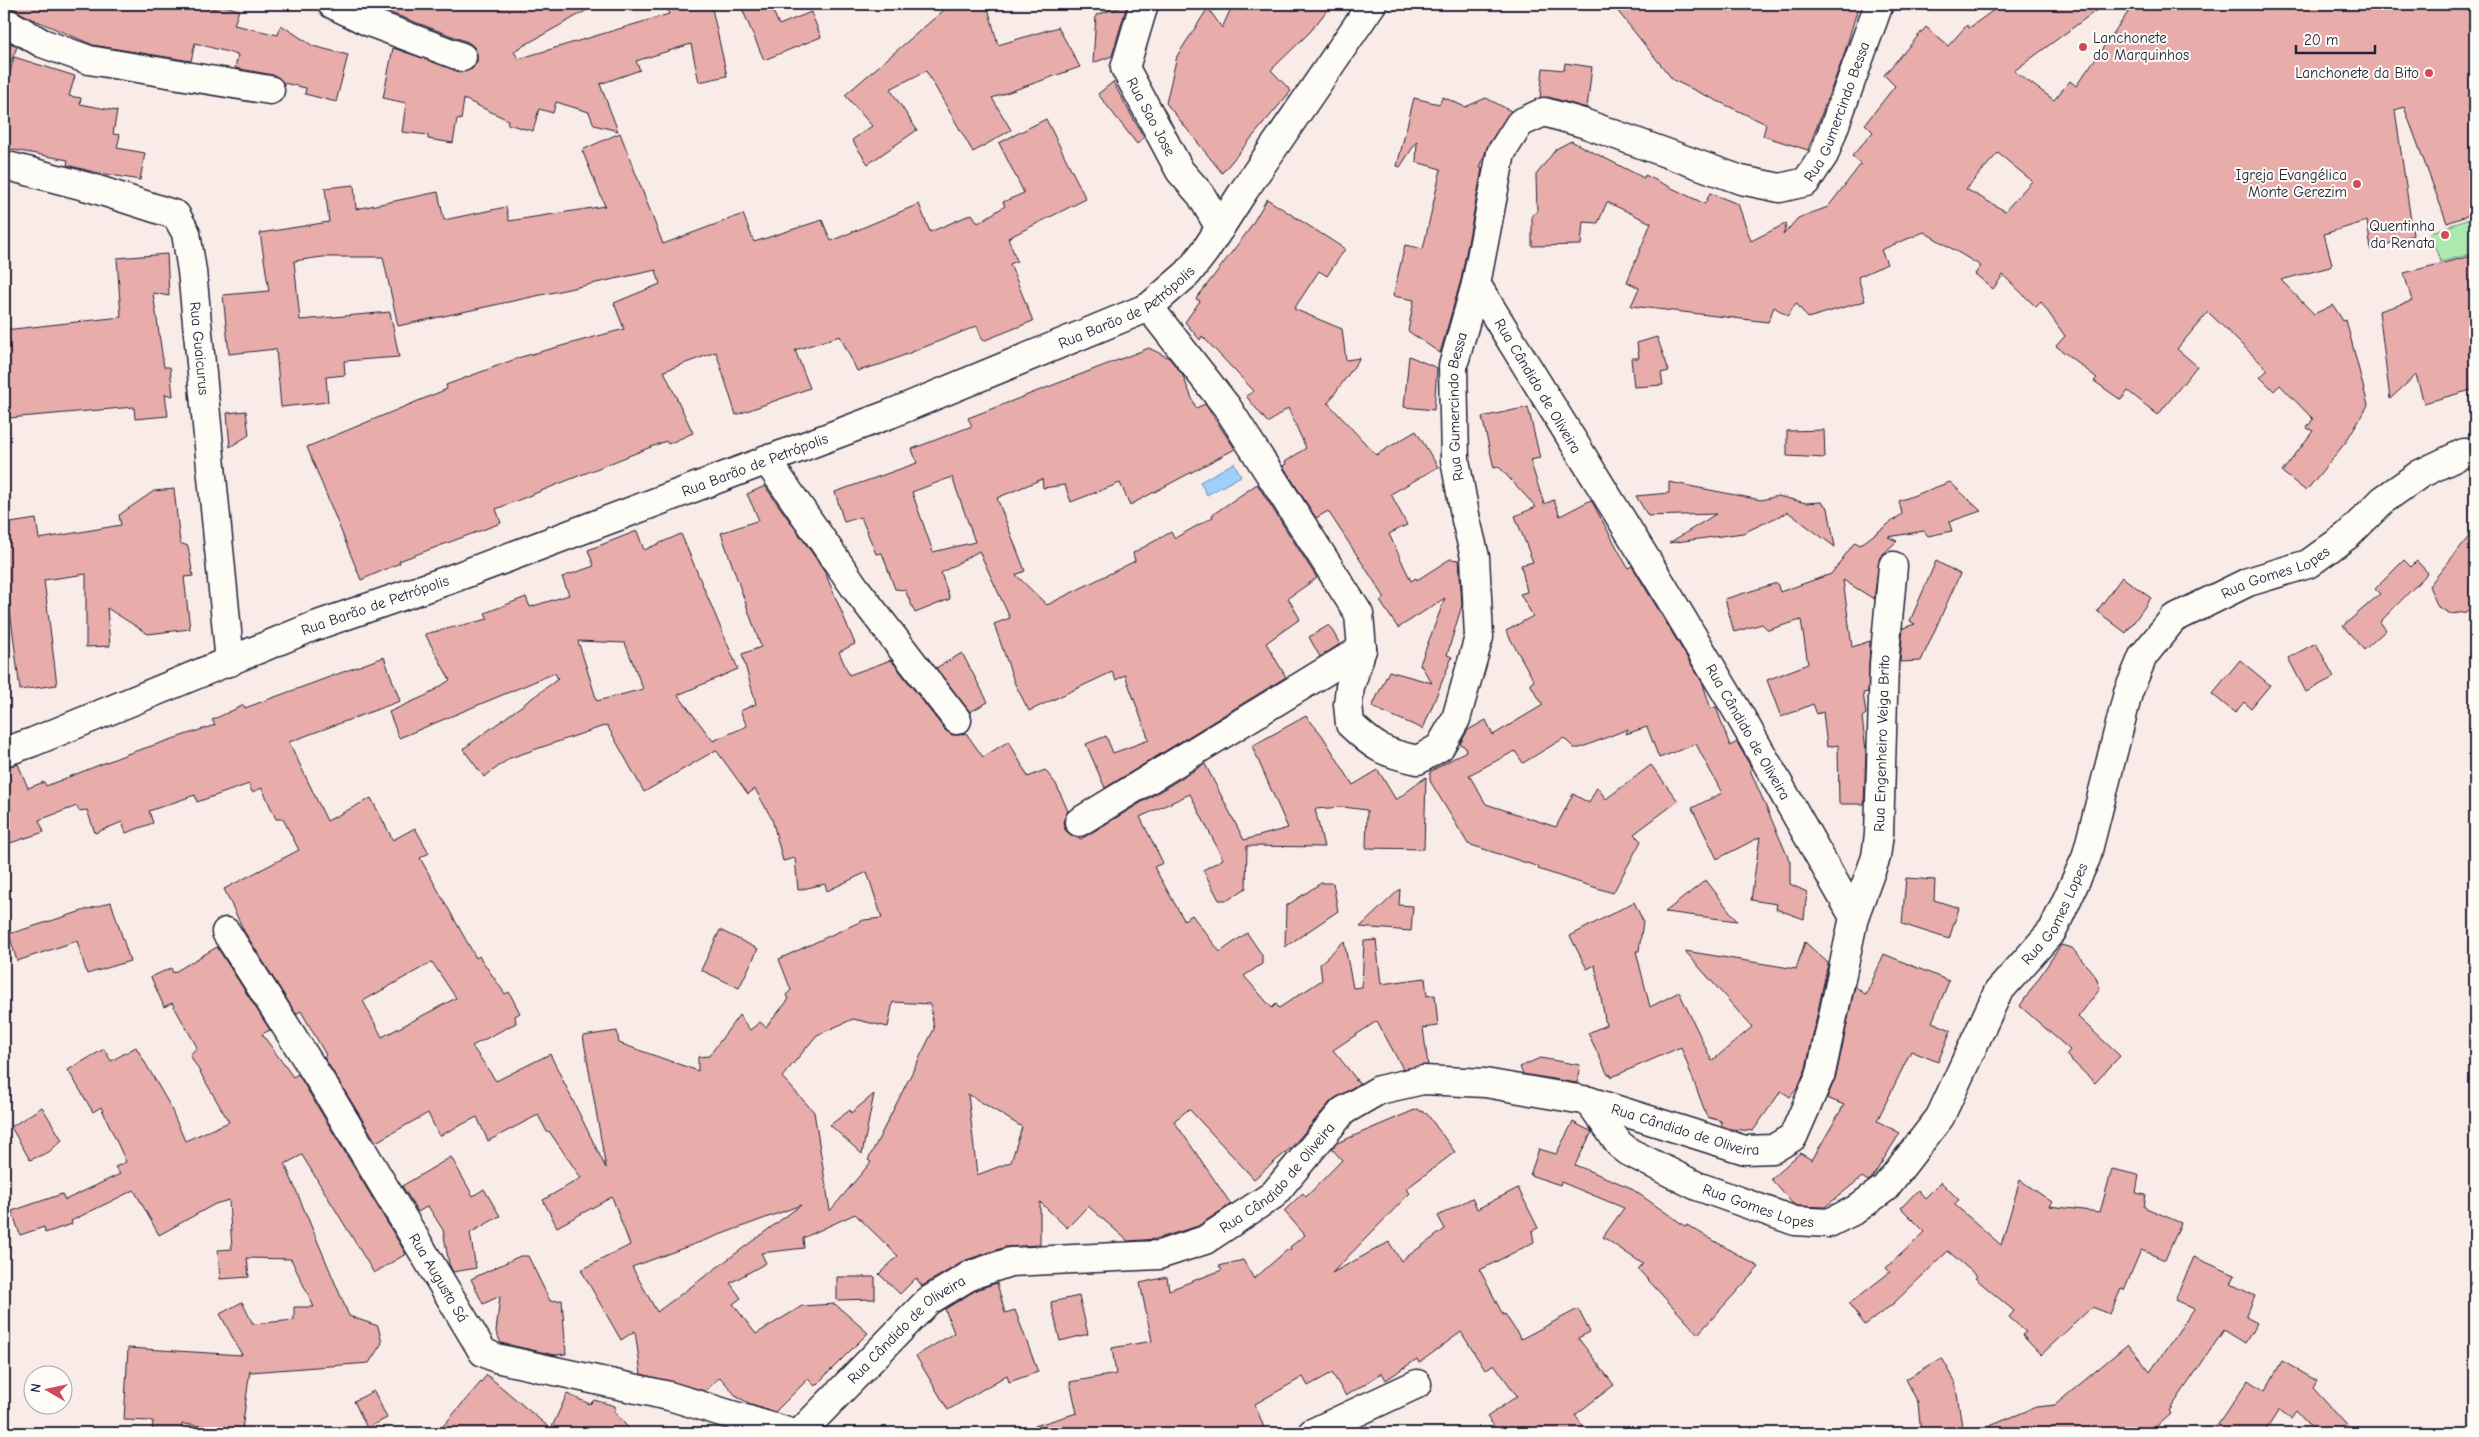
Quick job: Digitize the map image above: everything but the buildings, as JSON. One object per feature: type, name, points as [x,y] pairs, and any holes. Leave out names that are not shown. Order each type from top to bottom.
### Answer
[{"type":"street","points":[[332,4],[369,22],[462,57]]},
{"type":"street","name":"Rua Sao Jose","points":[[1144,4],[1126,68],[1180,171],[1201,195],[1220,228]]},
{"type":"street","name":"Rua Barão de Petrópolis","points":[[4,752],[230,662],[312,627],[451,579],[766,459],[890,414],[1149,307],[1188,273],[1372,4]]},
{"type":"street","name":"Rua Gumercindo Bessa","points":[[1149,307],[1227,407],[1359,614],[1362,649],[1350,687],[1348,704],[1350,724],[1368,742],[1388,754],[1418,760],[1440,746],[1456,718],[1479,637],[1475,557],[1455,460],[1452,406],[1453,366],[1476,284],[1500,153],[1520,123],[1544,112],[1583,123],[1741,180],[1780,188],[1806,182],[1824,155],[1879,4]]},
{"type":"street","points":[[4,21],[42,43],[89,60],[270,90]]},
{"type":"street","name":"Rua Guaicurus","points":[[4,165],[92,188],[176,215],[186,233],[192,271],[230,662]]},
{"type":"street","points":[[1201,195],[1243,192]]},
{"type":"street","name":"Rua Cândido de Oliveira","points":[[800,1433],[928,1301],[971,1275],[1010,1262],[1160,1255],[1205,1240],[1274,1195],[1343,1111],[1379,1090],[1423,1080],[1485,1083],[1589,1101],[1745,1150],[1773,1149],[1793,1137],[1821,1073],[1854,917],[1739,714],[1662,585],[1476,284]]},
{"type":"street","name":"Rua Gomes Lopes","points":[[1589,1101],[1619,1144],[1629,1152],[1697,1186],[1795,1221],[1829,1223],[1855,1210],[1885,1188],[1940,1118],[1998,992],[2053,930],[2086,858],[2128,693],[2143,656],[2173,619],[2248,582],[2308,564],[2348,535],[2383,500],[2420,474],[2464,452],[2475,453]]},
{"type":"street","points":[[766,459],[856,589],[957,720]]},
{"type":"street","name":"Rua Engenheiro Veiga Brito","points":[[1854,917],[1876,857],[1879,834],[1884,664],[1893,566]]},
{"type":"street","points":[[1079,822],[1362,649]]},
{"type":"street","name":"Rua Augusta Sá","points":[[226,932],[325,1088],[483,1352],[496,1358],[669,1396],[791,1433]]},
{"type":"street","points":[[1312,1433],[1418,1384]]},
{"type":"green space","points":[[2475,217],[2475,253],[2441,262],[2429,233]]},
{"type":"water","points":[[1234,463],[1241,476],[1207,495],[1200,482]]},
{"type":"place","name":"Lanchonete do Marquinhos","points":[[2083,47]]},
{"type":"place","name":"Lanchonete da Bito","points":[[2429,73]]},
{"type":"place","name":"Igreja Evangélica Monte Gerezim","points":[[2357,184]]},
{"type":"place","name":"Quentinha da Renata","points":[[2445,235]]}]
